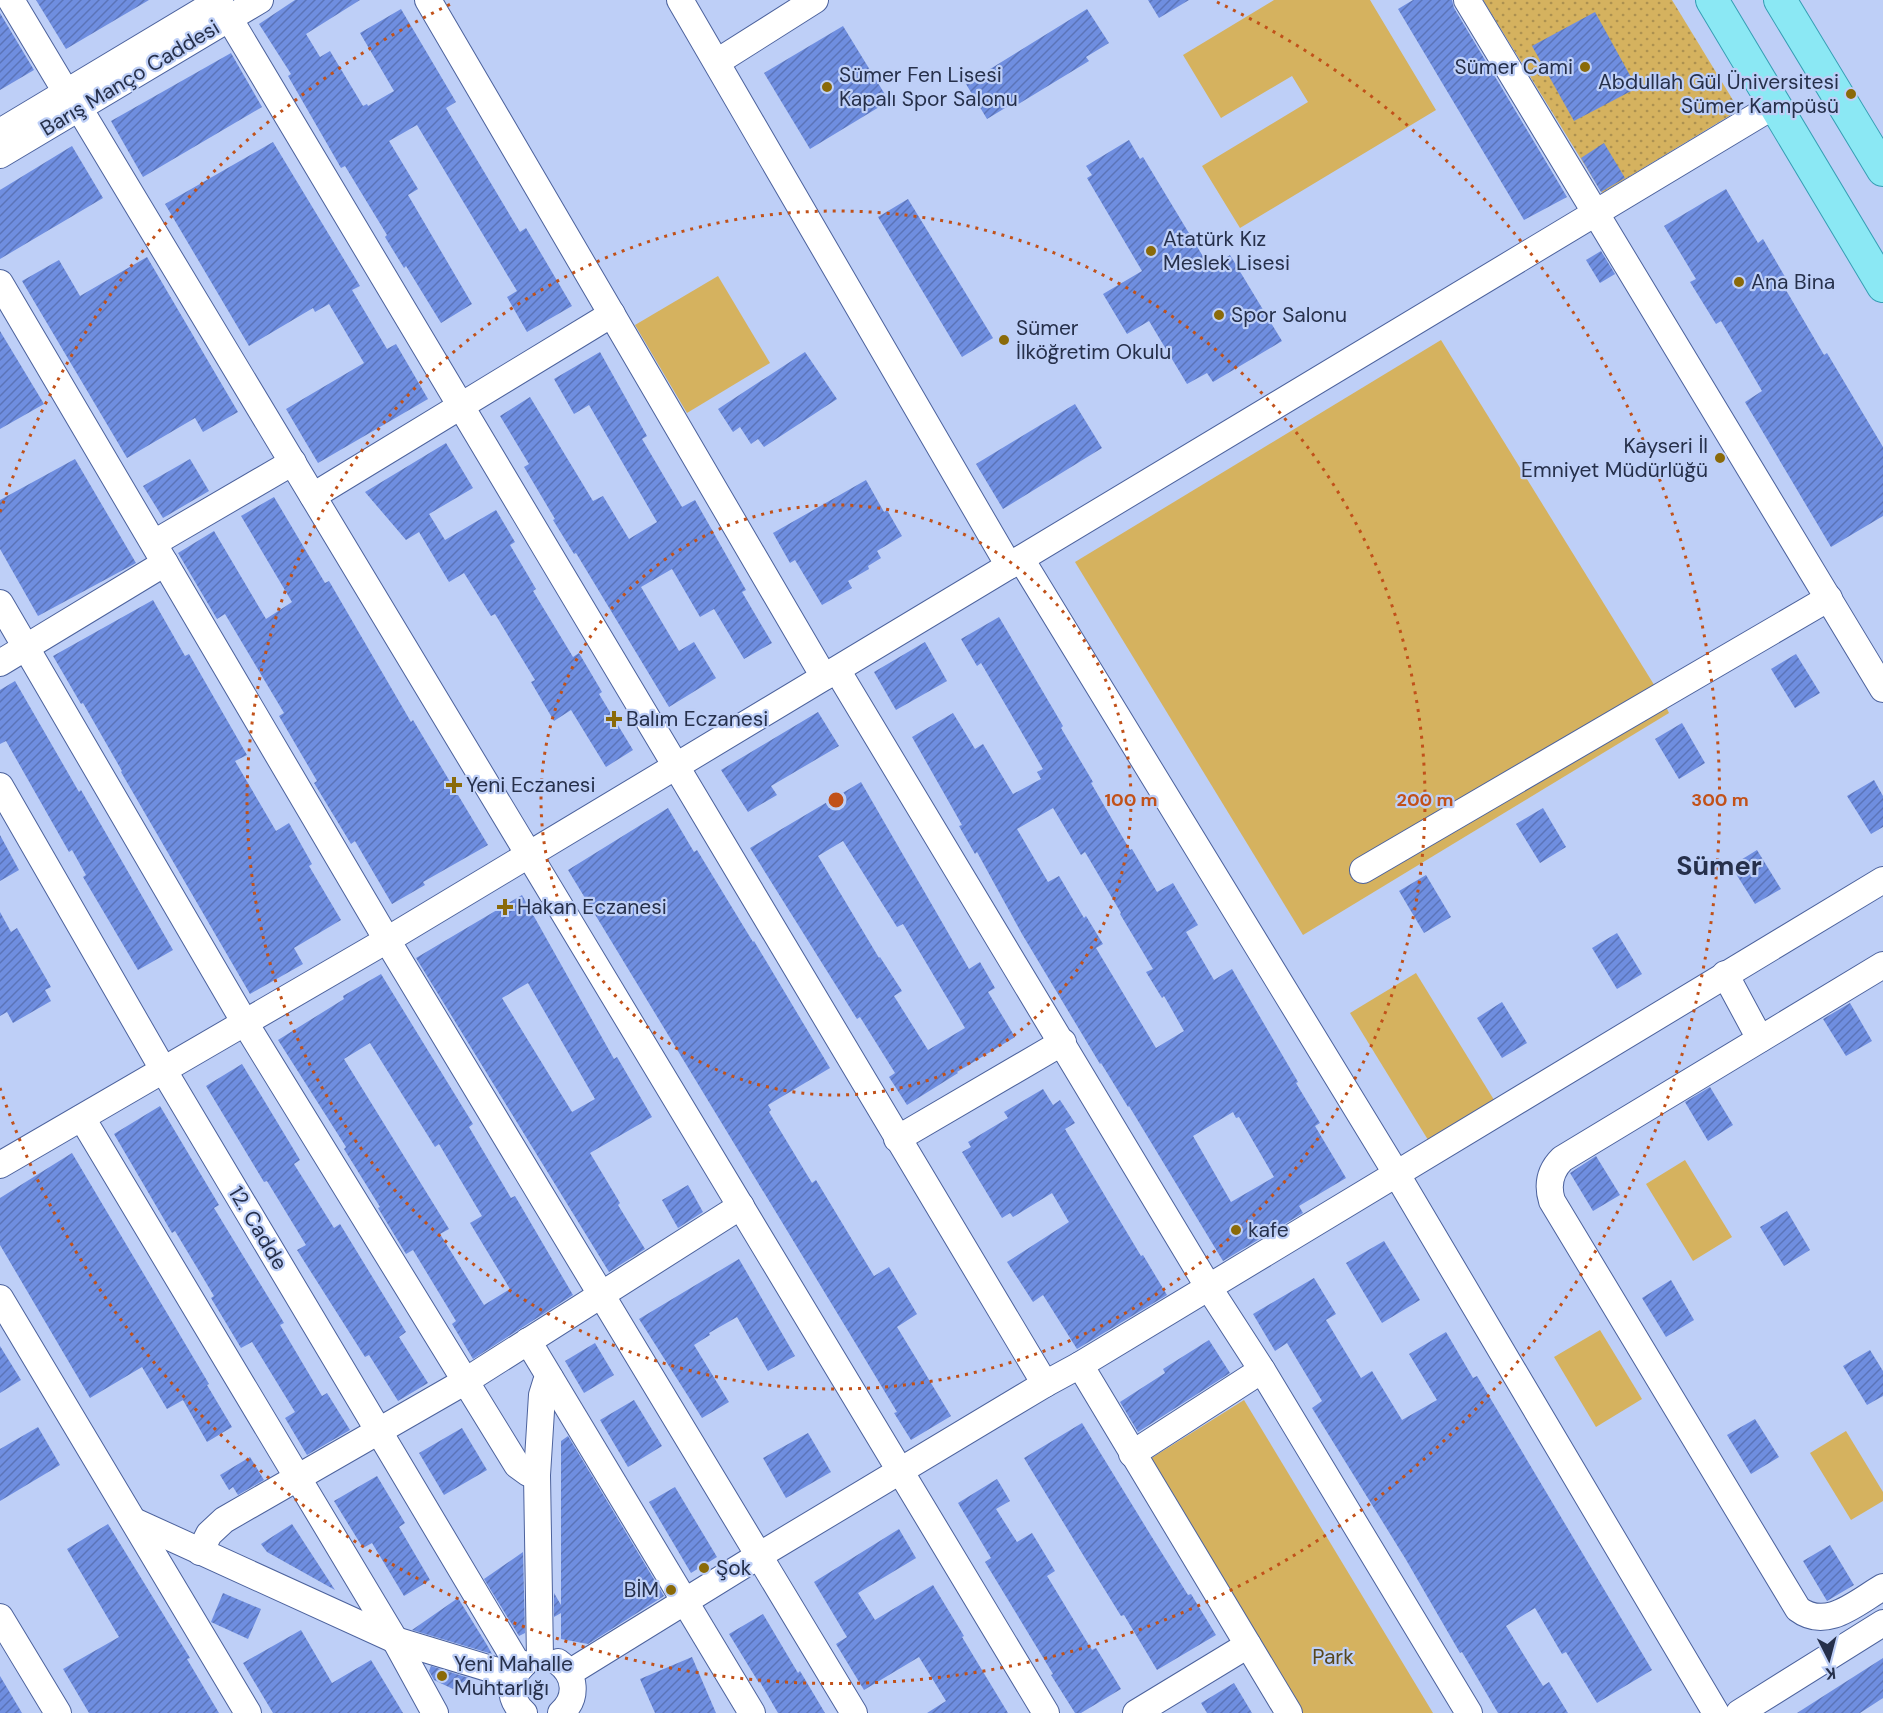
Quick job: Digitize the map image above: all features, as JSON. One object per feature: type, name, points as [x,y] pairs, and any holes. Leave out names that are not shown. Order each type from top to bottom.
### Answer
[{"type":"main road","points":[[1712,0],[1883,286]]},
{"type":"main road","points":[[1780,0],[1883,170]]},
{"type":"street","points":[[11,0],[293,462],[1046,1713]]},
{"type":"street","name":"Barış Manço Caddesi","points":[[0,155],[73,100],[225,9],[260,0]]},
{"type":"street","points":[[428,0],[612,314],[831,673],[1063,1042],[1209,1287],[1262,1370],[1470,1713]]},
{"type":"street","points":[[680,0],[1015,562],[1396,1173],[1716,1713]]},
{"type":"street","points":[[717,62],[815,0]]},
{"type":"street","points":[[1467,0],[1883,689]]},
{"type":"street","points":[[225,9],[1045,1384]]},
{"type":"street","name":"Barış Manço Caddesi","points":[[0,132],[73,100]]},
{"type":"street","points":[[0,1165],[387,940],[1775,105]]},
{"type":"street","points":[[0,283],[387,940],[854,1713]]},
{"type":"street","points":[[313,496],[612,314]]},
{"type":"street","points":[[0,663],[293,462]]},
{"type":"street","points":[[1364,870],[1828,598]]},
{"type":"street","points":[[0,603],[245,1023],[464,1382],[517,1465],[528,1473],[537,1475]]},
{"type":"street","name":"12. Cadde","points":[[0,786],[164,1071],[378,1430],[524,1667]]},
{"type":"street","points":[[569,1673],[760,1555],[1080,1365],[1883,880]]},
{"type":"street","points":[[1883,965],[1562,1159],[1553,1171],[1549,1186],[1550,1193],[1629,1330],[1798,1609],[1810,1616],[1831,1617],[1883,1587]]},
{"type":"street","points":[[1725,974],[1760,1039]]},
{"type":"street","points":[[897,1139],[1063,1042]]},
{"type":"street","points":[[82,1118],[395,1640],[435,1713]]},
{"type":"street","points":[[200,1552],[208,1534],[216,1526],[296,1477],[464,1382],[741,1206]]},
{"type":"street","points":[[0,1298],[248,1713]]},
{"type":"street","points":[[528,1341],[752,1713]]},
{"type":"street","points":[[1080,1365],[1289,1713]]},
{"type":"street","points":[[1132,1454],[1262,1370]]},
{"type":"street","points":[[514,1710],[512,1685],[524,1667],[542,1395],[546,1382],[550,1378]]},
{"type":"street","points":[[134,1521],[395,1640],[524,1667],[557,1661],[569,1673],[573,1683],[571,1710]]},
{"type":"street","points":[[0,1617],[58,1713]]},
{"type":"street","points":[[1739,1713],[1883,1623]]},
{"type":"street","points":[[1136,1713],[1248,1645]]},
{"type":"green space","points":[[1274,0],[1370,0],[1436,110],[1240,228],[1202,166],[1308,102],[1292,76],[1221,118],[1183,55]]},
{"type":"green space","points":[[1483,0],[1672,0],[1739,110],[1602,193]]},
{"type":"green space","points":[[718,276],[770,363],[687,413],[635,325]]},
{"type":"green space","points":[[1441,340],[1661,696],[1669,713],[1303,935],[1075,562]]},
{"type":"green space","points":[[1416,973],[1499,1108],[1433,1148],[1350,1013]]},
{"type":"green space","points":[[1685,1160],[1732,1237],[1693,1261],[1646,1184]]},
{"type":"green space","points":[[1600,1330],[1642,1399],[1596,1427],[1554,1357]]},
{"type":"green space","name":"Park","points":[[1244,1400],[1433,1713],[1301,1713],[1150,1459]]},
{"type":"green space","points":[[1846,1431],[1883,1492],[1883,1501],[1851,1520],[1810,1453]]},
{"type":"building","points":[[36,0],[149,0],[66,49]]},
{"type":"building","points":[[295,0],[360,0],[306,34],[320,57],[330,51],[363,106],[367,104],[368,106],[394,91],[360,33],[401,9],[456,102],[446,108],[520,232],[526,228],[572,306],[527,332],[507,297],[517,291],[417,125],[389,141],[418,189],[408,195],[472,304],[441,323],[385,237],[387,235],[345,166],[341,168],[288,76],[291,74],[259,24]]},
{"type":"building","points":[[1148,0],[1189,0],[1159,18]]},
{"type":"building","points":[[1413,0],[1452,0],[1454,8],[1567,197],[1524,220],[1398,9]]},
{"type":"building","points":[[1087,9],[1109,43],[1086,57],[1089,61],[1012,108],[1010,105],[987,119],[966,84]]},
{"type":"building","name":"Sümer Cami","points":[[1595,12],[1637,88],[1574,121],[1532,46]]},
{"type":"building","points":[[0,13],[34,70],[0,90]]},
{"type":"building","name":"Sümer Fen Lisesi Kapalı Spor Salonu","points":[[843,26],[889,101],[810,149],[764,73]]},
{"type":"building","points":[[231,53],[262,107],[143,177],[111,121]]},
{"type":"building","points":[[1129,140],[1140,159],[1143,157],[1210,268],[1230,255],[1282,341],[1213,382],[1207,373],[1187,384],[1149,321],[1127,334],[1103,294],[1142,271],[1087,178],[1092,175],[1086,166]]},
{"type":"building","points":[[273,142],[360,286],[352,290],[387,349],[396,344],[428,399],[318,463],[286,409],[364,363],[329,304],[315,312],[313,308],[249,346],[165,204]]},
{"type":"building","points":[[1604,143],[1625,178],[1601,192],[1581,158]]},
{"type":"building","points":[[72,146],[103,198],[0,259],[0,190]]},
{"type":"building","points":[[1726,189],[1758,243],[1763,239],[1788,282],[1783,285],[1824,355],[1827,353],[1883,447],[1883,516],[1831,547],[1745,402],[1762,391],[1721,321],[1716,324],[1690,282],[1696,279],[1664,226]]},
{"type":"building","points":[[908,199],[993,338],[962,357],[878,217]]},
{"type":"building","points":[[1601,251],[1615,274],[1600,283],[1586,260]]},
{"type":"building","points":[[147,257],[238,412],[203,432],[195,418],[127,458],[22,281],[59,260],[80,296]]},
{"type":"building","points":[[0,331],[44,404],[0,429]]},
{"type":"building","points":[[600,352],[647,436],[642,439],[682,507],[695,500],[746,590],[742,592],[772,643],[744,659],[714,609],[700,617],[672,569],[641,587],[679,651],[694,642],[716,678],[669,707],[576,553],[574,554],[553,520],[555,519],[524,467],[529,464],[500,416],[530,397],[593,501],[603,496],[629,539],[657,522],[589,405],[574,414],[554,379]]},
{"type":"building","points":[[805,352],[837,399],[764,447],[758,439],[751,444],[740,427],[733,432],[718,409]]},
{"type":"building","points":[[1075,404],[1102,448],[1003,509],[976,464]]},
{"type":"building","points":[[446,443],[473,488],[429,514],[445,540],[496,510],[515,542],[510,545],[536,589],[533,591],[573,657],[579,653],[602,692],[599,694],[633,750],[606,767],[571,710],[554,721],[531,682],[535,680],[495,614],[491,616],[464,573],[449,582],[419,532],[406,540],[365,492]]},
{"type":"building","points":[[75,459],[136,563],[38,616],[0,549],[0,500]]},
{"type":"building","points":[[190,459],[209,491],[163,518],[143,486]]},
{"type":"building","points":[[866,480],[884,512],[887,510],[902,536],[877,551],[881,558],[868,566],[869,569],[848,581],[852,588],[822,605],[795,560],[790,563],[773,533]]},
{"type":"building","points":[[274,497],[325,583],[329,581],[411,722],[413,720],[488,845],[423,882],[425,885],[392,904],[355,841],[351,844],[314,783],[317,781],[279,716],[284,713],[225,614],[217,619],[178,553],[214,531],[266,619],[292,602],[241,516]]},
{"type":"building","points":[[153,600],[185,656],[189,654],[247,755],[235,761],[276,831],[289,823],[312,864],[309,866],[341,920],[294,948],[303,964],[250,994],[83,703],[81,704],[53,656]]},
{"type":"building","points":[[999,617],[1063,726],[1061,728],[1093,782],[1091,783],[1157,892],[1173,883],[1198,925],[1186,932],[1214,980],[1232,969],[1298,1082],[1296,1083],[1320,1123],[1315,1126],[1346,1178],[1299,1206],[1303,1213],[1223,1261],[1022,934],[977,852],[975,854],[959,826],[962,825],[912,737],[953,713],[975,749],[983,744],[1013,794],[1041,779],[1037,772],[1043,769],[981,663],[977,666],[961,639]],"holes":[[[1053,808],[1081,855],[1085,852],[1121,913],[1153,969],[1146,972],[1162,998],[1164,996],[1184,1031],[1156,1048],[1096,948],[1103,944],[1086,916],[1084,918],[1059,876],[1048,882],[1017,829]],[[1233,1112],[1236,1118],[1239,1117],[1274,1177],[1231,1202],[1193,1136]]]},
{"type":"building","points":[[925,642],[947,681],[896,710],[874,672]]},
{"type":"building","points":[[1796,654],[1820,693],[1795,708],[1771,669]]},
{"type":"building","points":[[15,681],[173,950],[138,970],[83,877],[86,875],[72,850],[69,852],[6,741],[0,744],[0,690]]},
{"type":"building","points":[[818,712],[839,746],[771,786],[777,795],[748,812],[721,770]]},
{"type":"building","points":[[1682,723],[1705,763],[1679,779],[1655,739]]},
{"type":"building","points":[[1874,780],[1883,796],[1883,827],[1871,834],[1847,796]]},
{"type":"building","points":[[861,782],[969,969],[980,962],[995,988],[988,992],[1015,1037],[907,1105],[889,1077],[895,1073],[860,1017],[857,1019],[750,848]],"holes":[[[843,841],[897,927],[903,924],[965,1028],[928,1050],[894,996],[902,991],[879,958],[818,856]]]},
{"type":"building","points":[[668,808],[694,852],[697,850],[754,941],[830,1068],[768,1105],[771,1110],[769,1112],[812,1183],[816,1180],[874,1276],[889,1267],[917,1314],[897,1327],[951,1416],[911,1440],[894,1413],[897,1412],[568,870]]},
{"type":"building","points":[[1543,808],[1566,847],[1540,863],[1516,824]]},
{"type":"building","points":[[0,835],[19,870],[0,881]]},
{"type":"building","points":[[1757,850],[1781,889],[1755,904],[1731,866]]},
{"type":"building","points":[[1426,875],[1451,917],[1424,933],[1399,891]]},
{"type":"building","points":[[522,895],[614,1059],[617,1057],[652,1117],[590,1153],[645,1249],[609,1272],[416,958]],"holes":[[[528,983],[595,1099],[572,1112],[502,998]]]},
{"type":"building","points":[[0,912],[11,932],[17,928],[51,987],[45,990],[51,1001],[13,1023],[7,1012],[0,1016]]},
{"type":"building","points":[[1617,933],[1642,974],[1617,989],[1592,948]]},
{"type":"building","points":[[381,974],[473,1124],[469,1127],[511,1198],[515,1196],[573,1295],[473,1359],[452,1324],[456,1321],[413,1250],[406,1254],[344,1149],[346,1147],[278,1040],[344,999],[343,996]],"holes":[[[370,1043],[435,1147],[439,1144],[482,1216],[470,1223],[510,1289],[484,1305],[440,1234],[449,1229],[344,1059]]]},
{"type":"building","points":[[1502,1002],[1527,1043],[1502,1058],[1477,1018]]},
{"type":"building","points":[[1850,1003],[1872,1041],[1846,1056],[1823,1019]]},
{"type":"building","points":[[242,1064],[300,1160],[294,1164],[334,1228],[340,1224],[406,1332],[399,1337],[428,1383],[398,1401],[369,1355],[365,1357],[297,1250],[306,1245],[267,1181],[264,1182],[206,1086]]},
{"type":"building","points":[[1710,1087],[1733,1125],[1708,1141],[1685,1102]]},
{"type":"building","points":[[1043,1089],[1053,1105],[1060,1100],[1075,1123],[1065,1129],[1167,1295],[1077,1349],[1043,1295],[1033,1302],[1007,1262],[1069,1222],[1052,1193],[1013,1217],[1010,1213],[1002,1218],[962,1152],[971,1147],[968,1142],[1008,1118],[1004,1112]]},
{"type":"building","points":[[160,1106],[219,1205],[214,1208],[284,1323],[280,1325],[322,1396],[327,1393],[350,1430],[307,1455],[285,1418],[295,1412],[252,1342],[241,1348],[211,1298],[214,1296],[175,1231],[172,1233],[114,1134]]},
{"type":"building","points":[[72,1153],[209,1384],[207,1385],[232,1427],[207,1442],[183,1400],[167,1409],[142,1367],[90,1398],[0,1245],[0,1198]]},
{"type":"building","points":[[1596,1156],[1620,1195],[1593,1211],[1570,1173]]},
{"type":"building","points":[[688,1185],[703,1212],[678,1228],[662,1200]]},
{"type":"building","points":[[1787,1211],[1810,1250],[1784,1266],[1760,1227]]},
{"type":"building","points":[[1384,1241],[1420,1300],[1382,1323],[1346,1263]]},
{"type":"building","points":[[739,1259],[795,1356],[768,1371],[737,1317],[709,1333],[710,1335],[694,1345],[729,1402],[702,1418],[639,1319]]},
{"type":"building","points":[[1314,1278],[1336,1314],[1326,1320],[1361,1378],[1372,1371],[1402,1420],[1437,1400],[1409,1354],[1446,1332],[1473,1378],[1477,1376],[1652,1670],[1597,1703],[1566,1652],[1562,1654],[1535,1608],[1506,1626],[1543,1686],[1549,1682],[1568,1713],[1498,1713],[1312,1408],[1322,1401],[1287,1343],[1275,1351],[1253,1314]]},
{"type":"building","points":[[1671,1280],[1694,1320],[1666,1337],[1642,1298]]},
{"type":"building","points":[[1209,1340],[1230,1373],[1138,1432],[1120,1402],[1165,1373],[1163,1369]]},
{"type":"building","points":[[595,1343],[614,1375],[584,1393],[565,1361]]},
{"type":"building","points":[[0,1346],[21,1380],[0,1393]]},
{"type":"building","points":[[1870,1350],[1883,1371],[1883,1396],[1867,1405],[1843,1366]]},
{"type":"building","points":[[634,1400],[662,1446],[628,1467],[600,1420]]},
{"type":"building","points":[[1755,1419],[1779,1457],[1751,1474],[1727,1435]]},
{"type":"building","points":[[1082,1423],[1188,1595],[1191,1594],[1216,1635],[1157,1670],[1024,1458]]},
{"type":"building","points":[[38,1427],[60,1465],[0,1501],[0,1449]]},
{"type":"building","points":[[462,1428],[487,1470],[444,1495],[419,1453]]},
{"type":"building","points":[[808,1433],[831,1472],[786,1498],[763,1458]]},
{"type":"building","points":[[568,1436],[664,1596],[588,1644],[561,1639],[561,1613],[554,1617],[554,1593],[561,1605],[561,1441]]},
{"type":"building","points":[[250,1457],[264,1480],[238,1495],[233,1487],[229,1490],[220,1475]]},
{"type":"building","points":[[377,1476],[405,1523],[399,1527],[430,1580],[404,1596],[372,1543],[363,1548],[334,1501]]},
{"type":"building","points":[[997,1479],[1010,1501],[996,1509],[1017,1542],[1032,1533],[1055,1571],[1047,1576],[1092,1650],[1096,1648],[1121,1689],[1081,1713],[1075,1713],[1051,1675],[1053,1674],[985,1562],[991,1558],[958,1503]]},
{"type":"building","points":[[675,1487],[717,1557],[691,1573],[649,1502]]},
{"type":"building","points":[[108,1524],[190,1658],[187,1659],[219,1713],[89,1713],[63,1669],[119,1637],[67,1549]]},
{"type":"building","points":[[292,1524],[335,1590],[267,1552],[261,1544]]},
{"type":"building","points":[[899,1529],[916,1558],[858,1593],[875,1620],[933,1585],[1008,1713],[927,1713],[946,1701],[919,1657],[864,1690],[836,1644],[847,1637],[814,1582]]},
{"type":"building","points":[[1830,1545],[1854,1585],[1827,1601],[1803,1561]]},
{"type":"building","points":[[523,1552],[525,1633],[519,1636],[484,1579]]},
{"type":"building","points":[[223,1593],[261,1609],[248,1639],[211,1622]]},
{"type":"building","points":[[458,1598],[487,1645],[492,1654],[412,1630]]},
{"type":"building","points":[[763,1614],[825,1713],[778,1713],[759,1683],[729,1634]]},
{"type":"building","points":[[301,1630],[332,1683],[371,1660],[403,1713],[273,1713],[243,1663]]},
{"type":"building","points":[[692,1657],[716,1713],[655,1713],[640,1679]]},
{"type":"building","points":[[1883,1658],[1883,1698],[1860,1713],[1797,1713]]},
{"type":"building","name":"Yeni Mahalle Muhtarlığı","points":[[431,1666],[469,1678],[453,1689],[434,1680],[429,1671]]},
{"type":"building","points":[[0,1676],[22,1713],[0,1713]]},
{"type":"building","points":[[1234,1683],[1252,1713],[1207,1713],[1201,1703]]},
{"type":"place","name":"Sümer Cami","points":[[1585,67]]},
{"type":"place","name":"Sümer Fen Lisesi Kapalı Spor Salonu","points":[[827,87]]},
{"type":"place","name":"Abdullah Gül Üniversitesi Sümer Kampüsü","points":[[1851,94]]},
{"type":"place","name":"Atatürk Kız Meslek Lisesi","points":[[1151,251]]},
{"type":"place","name":"Ana Bina","points":[[1739,282]]},
{"type":"place","name":"Spor Salonu","points":[[1219,315]]},
{"type":"place","name":"Sümer İlköğretim Okulu","points":[[1004,340]]},
{"type":"place","name":"Kayseri İl Emniyet Müdürlüğü","points":[[1720,458]]},
{"type":"place","name":"Balım Eczanesi","points":[[614,719]]},
{"type":"place","name":"Yeni Eczanesi","points":[[454,785]]},
{"type":"place","name":"Hakan Eczanesi","points":[[505,907]]},
{"type":"place","name":"kafe","points":[[1236,1230]]},
{"type":"place","name":"Şok","points":[[704,1568]]},
{"type":"place","name":"BİM","points":[[671,1590]]},
{"type":"place","name":"Yeni Mahalle Muhtarlığı","points":[[442,1676]]},
{"type":"district","name":"Sümer","points":[[1719,866]]}]
